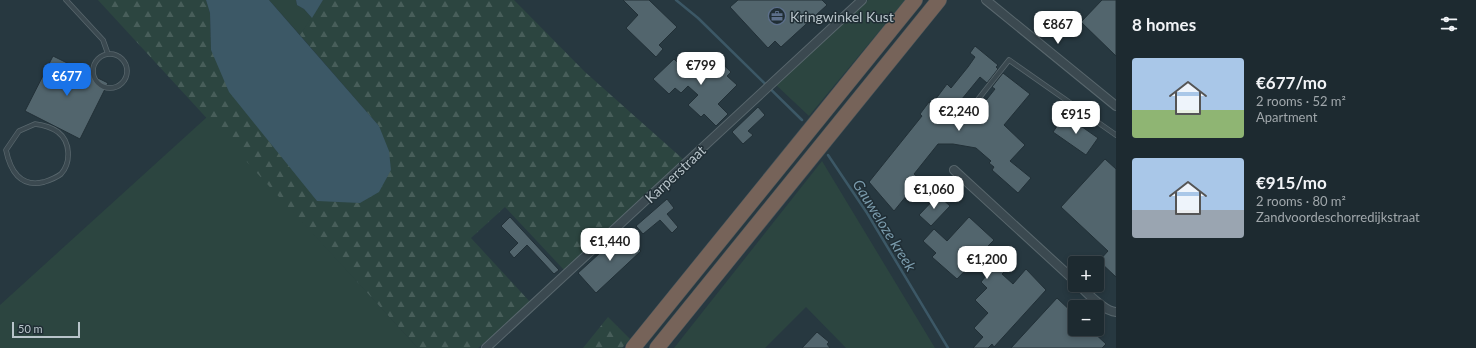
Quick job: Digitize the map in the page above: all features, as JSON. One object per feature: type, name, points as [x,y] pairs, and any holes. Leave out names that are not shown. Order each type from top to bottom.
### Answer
[{"type":"highway","points":[[633,348],[915,0]]},
{"type":"highway","points":[[657,348],[939,0]]},
{"type":"street","name":"Karperstraat","points":[[486,348],[862,0]]},
{"type":"street","points":[[986,0],[1116,106]]},
{"type":"street","points":[[954,170],[1068,275]]},
{"type":"street","points":[[1086,292],[1112,312],[1116,312]]},
{"type":"lane","points":[[66,0],[103,40],[108,54]]},
{"type":"lane","points":[[108,54],[116,55],[122,59],[126,65],[127,73],[124,80],[119,85],[112,88],[104,87],[98,83],[94,76],[93,69],[101,56],[108,54]]},
{"type":"lane","points":[[972,107],[1009,60],[1116,135]]},
{"type":"lane","points":[[0,147],[6,150],[13,172],[20,179],[28,183],[38,184],[52,180],[61,174],[67,163],[68,150],[64,138],[58,132],[45,126],[35,124],[18,131],[6,150]]},
{"type":"green space","points":[[98,0],[206,0],[210,13],[211,50],[317,201],[336,200],[379,126],[300,35],[323,0],[514,0],[585,72],[684,160],[565,271],[505,207],[471,238],[531,303],[478,348],[418,348]]},
{"type":"green space","points":[[269,0],[296,0],[297,5],[304,9],[312,18],[300,35]]},
{"type":"green space","points":[[868,0],[905,0],[809,116],[776,85]]},
{"type":"green space","points":[[207,117],[418,348],[0,348],[0,305]]},
{"type":"green space","points":[[822,161],[935,348],[846,348],[806,307],[765,348],[674,348]]},
{"type":"green space","points":[[608,317],[630,339],[622,348],[583,348]]},
{"type":"water","points":[[206,0],[269,0],[379,126],[389,151],[391,170],[379,192],[360,203],[317,201],[229,92],[211,50],[210,13]]},
{"type":"water","points":[[296,0],[323,0],[312,18],[304,9],[297,5]]},
{"type":"building","points":[[623,0],[649,0],[677,27],[659,45],[663,49],[656,57],[626,28],[638,15]]},
{"type":"building","name":"Kringwinkel Kust","points":[[738,0],[822,0],[827,5],[781,47],[775,41],[768,48],[730,7]]},
{"type":"building","points":[[1102,0],[1116,0],[1116,56],[1081,22]]},
{"type":"building","points":[[975,46],[998,65],[996,67],[998,69],[987,83],[980,77],[957,105],[972,118],[995,89],[992,87],[1003,73],[1030,94],[1004,125],[1025,145],[1010,161],[1031,178],[1018,193],[992,170],[994,167],[989,163],[991,161],[976,148],[953,144],[938,144],[914,174],[920,179],[894,211],[869,182],[922,116],[920,114],[929,102],[932,104],[947,84],[951,88],[968,67],[975,57],[970,53]]},
{"type":"building","points":[[711,53],[731,72],[727,76],[737,85],[718,104],[728,114],[716,126],[704,114],[701,117],[688,105],[698,95],[688,86],[681,93],[675,88],[669,94],[653,79],[674,59],[690,75]]},
{"type":"building","points":[[53,56],[108,83],[80,139],[25,111]]},
{"type":"building","points":[[758,107],[765,115],[748,131],[753,135],[743,144],[732,132]]},
{"type":"building","points":[[1065,115],[1098,138],[1086,155],[1053,132]]},
{"type":"building","points":[[1105,159],[1116,169],[1116,277],[1104,266],[1104,256],[1108,251],[1061,207]]},
{"type":"building","points":[[938,195],[950,206],[931,226],[919,215]]},
{"type":"building","points":[[667,199],[674,208],[667,214],[678,227],[672,233],[660,220],[643,234],[636,226]]},
{"type":"building","points":[[510,217],[559,270],[554,274],[527,245],[514,258],[509,252],[518,243],[501,226]]},
{"type":"building","points":[[969,217],[994,240],[985,249],[1006,270],[1002,274],[1013,284],[1026,269],[1046,290],[994,347],[992,344],[988,348],[973,348],[983,337],[974,328],[988,313],[975,300],[987,288],[981,282],[986,276],[981,271],[979,256],[957,279],[932,257],[936,253],[923,241],[934,229],[947,241]]},
{"type":"building","points":[[623,232],[635,241],[633,243],[641,251],[596,293],[578,273]]},
{"type":"building","points":[[1057,298],[1068,308],[1068,336],[1097,336],[1106,344],[1102,348],[1011,348]]},
{"type":"building","points":[[817,332],[829,342],[827,344],[830,348],[802,348]]},
{"type":"waterway","name":"Gauweloze kreek","points":[[676,0],[698,18],[802,120]]},
{"type":"waterway","name":"Gauweloze kreek","points":[[828,155],[867,213],[948,348]]},
{"type":"place","name":"Kringwinkel Kust","points":[[777,16]]}]
